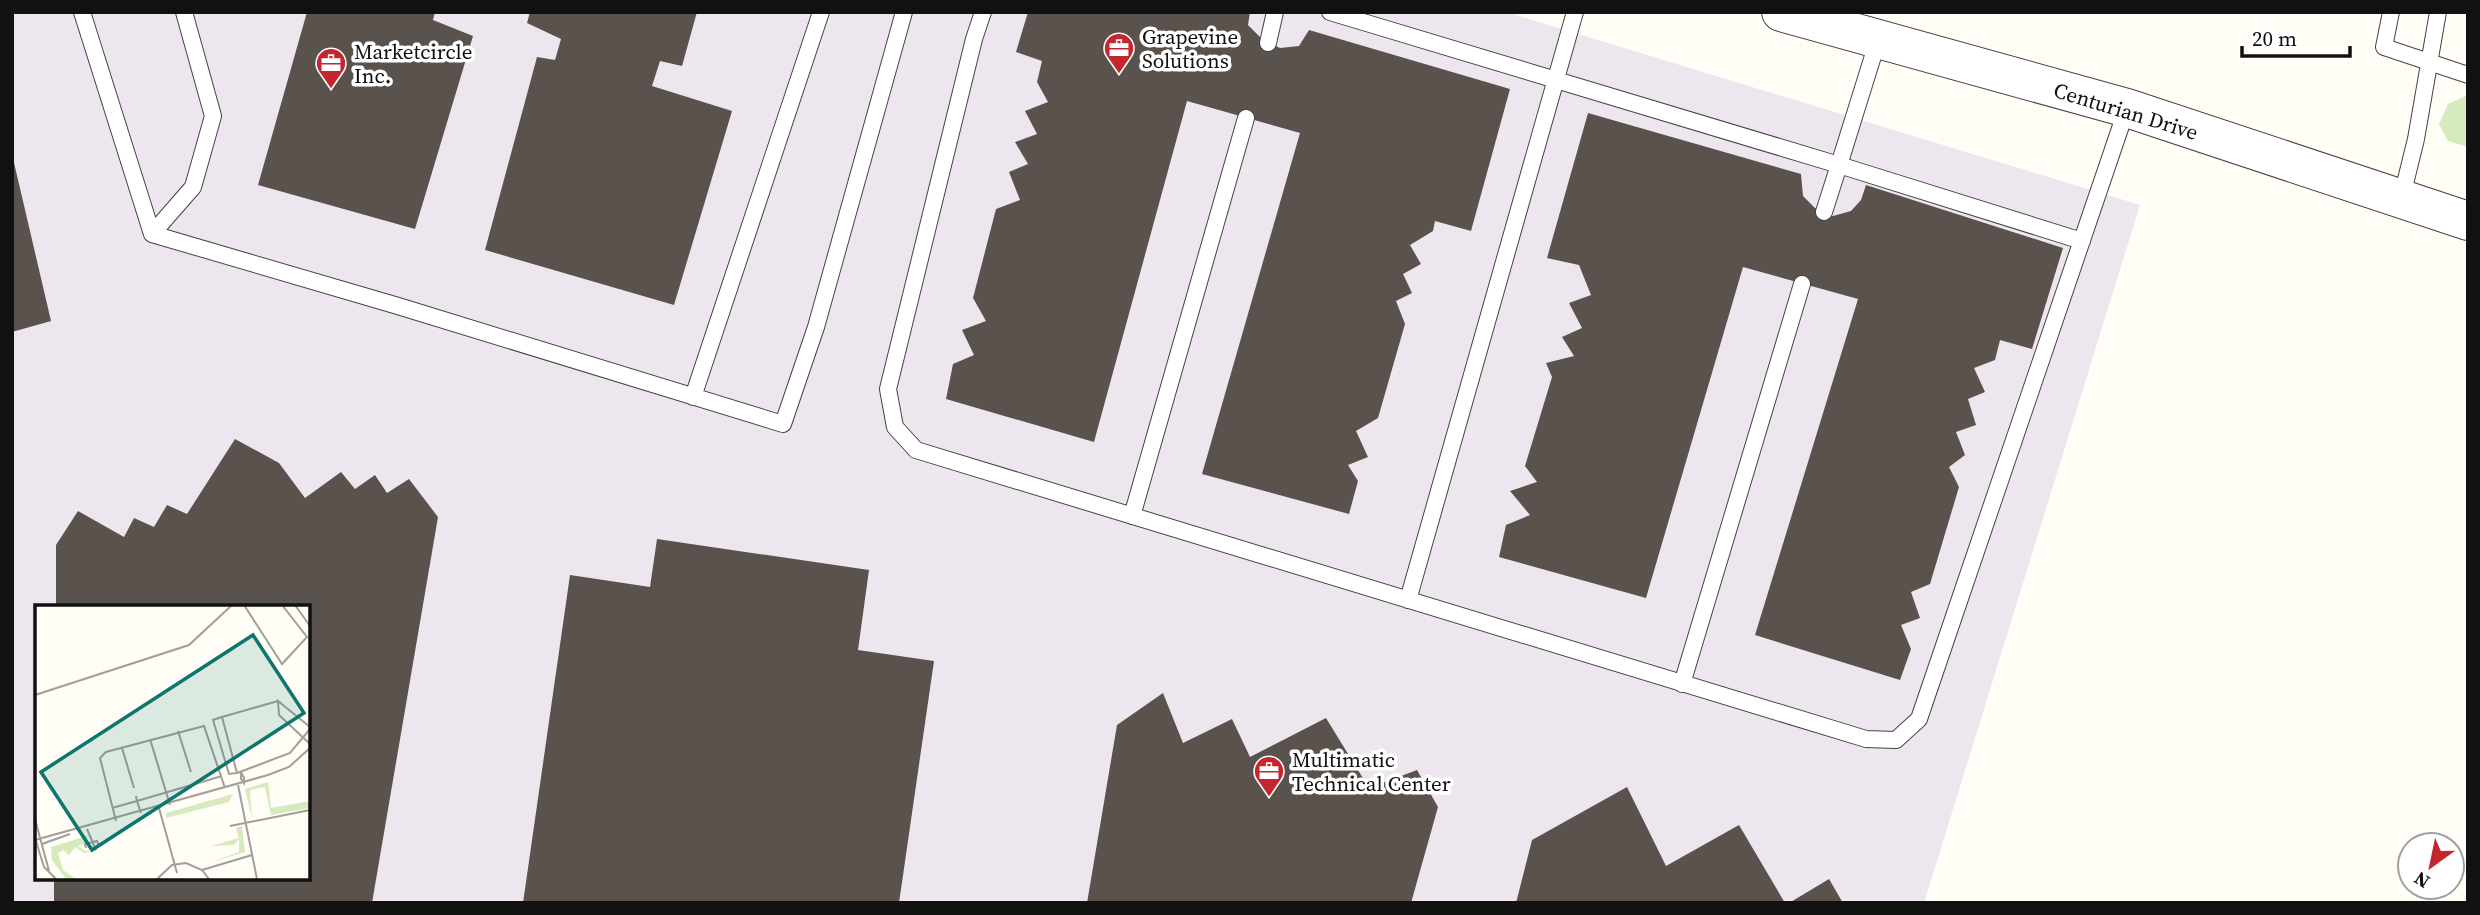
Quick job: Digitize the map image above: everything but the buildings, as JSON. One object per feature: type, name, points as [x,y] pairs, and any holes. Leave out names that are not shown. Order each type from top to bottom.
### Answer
[{"type":"street","name":"Centurian Drive","points":[[1781,12],[2127,108],[2468,220]]},
{"type":"lane","points":[[82,12],[152,234]]},
{"type":"lane","points":[[152,234],[193,187],[213,116],[184,12]]},
{"type":"lane","points":[[693,397],[821,12]]},
{"type":"lane","points":[[152,234],[783,424],[816,327],[904,12]]},
{"type":"lane","points":[[983,12],[974,38],[888,389],[895,427],[916,450],[1866,739],[1896,740],[1919,719],[2127,108]]},
{"type":"lane","points":[[1268,43],[1275,12]]},
{"type":"lane","points":[[1330,12],[2082,241]]},
{"type":"lane","points":[[1408,600],[1575,12]]},
{"type":"lane","points":[[2390,12],[2384,47],[2468,75]]},
{"type":"lane","points":[[2401,200],[2431,64],[2438,12]]},
{"type":"lane","points":[[1824,212],[1878,40]]},
{"type":"lane","points":[[1132,516],[1246,118]]},
{"type":"lane","points":[[1682,684],[1802,284]]},
{"type":"shaded area","points":[[12,12],[1506,12],[2140,205],[1924,903],[12,903]]},
{"type":"green space","points":[[2468,95],[2468,147],[2448,141],[2439,124],[2448,104]]},
{"type":"place","name":"Grapevine Solutions","points":[[1119,75]]},
{"type":"place","name":"Marketcircle Inc.","points":[[331,90]]},
{"type":"place","name":"Multimatic Technical Center","points":[[1269,798]]}]
